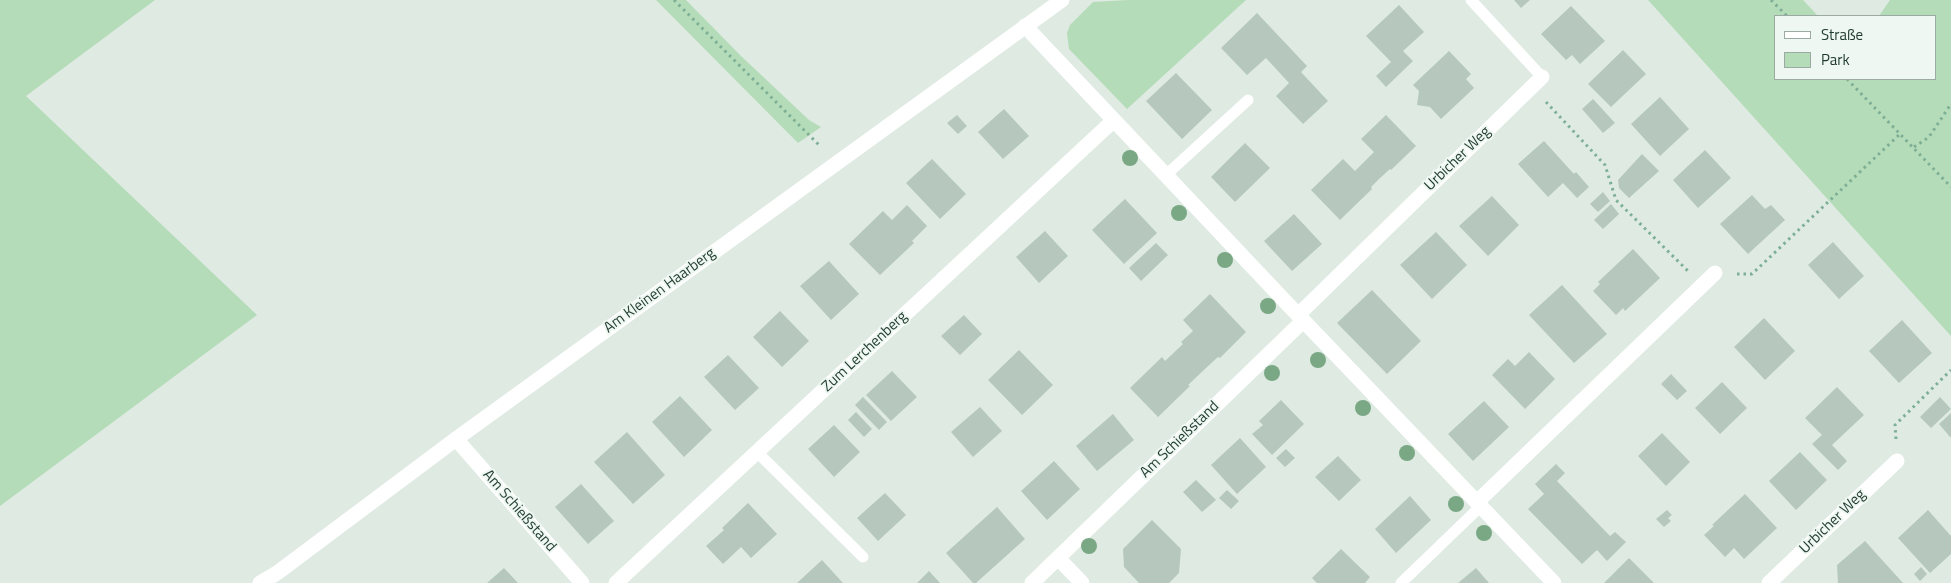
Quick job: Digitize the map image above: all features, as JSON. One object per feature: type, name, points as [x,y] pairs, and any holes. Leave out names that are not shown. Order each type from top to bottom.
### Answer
[{"type":"street","name":"Am Kleinen Haarberg","points":[[260,583],[277,573],[456,440],[1062,0]]},
{"type":"street","points":[[1025,26],[1554,583]]},
{"type":"street","name":"Urbicher Weg","points":[[1301,318],[1537,82]]},
{"type":"street","name":"Zum Lerchenberg","points":[[616,583],[1114,120]]},
{"type":"street","points":[[1479,504],[1715,274]]},
{"type":"street","name":"Am Schießstand","points":[[1032,583],[1301,318]]},
{"type":"street","name":"Am Schießstand","points":[[456,440],[582,583]]},
{"type":"street","name":"Urbicher Weg","points":[[1769,583],[1897,461]]},
{"type":"street","points":[[1058,558],[1082,583]]},
{"type":"lane","points":[[1471,0],[1537,82]]},
{"type":"lane","points":[[1166,175],[1248,100]]},
{"type":"lane","points":[[757,452],[863,557]]},
{"type":"lane","points":[[1401,583],[1479,504]]},
{"type":"path","points":[[674,0],[838,163]]},
{"type":"path","points":[[1772,0],[1786,15]]},
{"type":"path","points":[[1848,80],[1951,187]]},
{"type":"path","points":[[1537,82],[1605,166],[1616,200],[1703,285]]},
{"type":"path","points":[[1914,147],[1930,137],[1951,104]]},
{"type":"path","points":[[1715,274],[1752,274],[1900,134]]},
{"type":"path","points":[[1897,461],[1896,425],[1951,370]]},
{"type":"green space","points":[[0,0],[155,0],[26,96],[257,315],[0,506]]},
{"type":"green space","points":[[656,0],[686,0],[741,56],[809,120],[821,127],[798,143]]},
{"type":"green space","points":[[1128,0],[1246,0],[1127,109],[1069,49],[1067,33],[1070,25],[1093,2]]},
{"type":"green space","points":[[1648,0],[1803,0],[1817,15],[1774,15],[1774,80],[1936,80],[1936,15],[1880,15],[1890,0],[1951,0],[1951,336]]},
{"type":"building","points":[[1514,0],[1530,0],[1521,8]]},
{"type":"building","points":[[1399,5],[1424,32],[1403,51],[1413,61],[1386,87],[1376,76],[1391,62],[1366,36]]},
{"type":"building","points":[[1571,6],[1605,41],[1580,64],[1572,55],[1566,60],[1541,34]]},
{"type":"building","points":[[1257,13],[1307,66],[1301,72],[1328,101],[1303,124],[1276,96],[1289,83],[1266,58],[1247,75],[1221,48]]},
{"type":"building","points":[[1623,50],[1646,74],[1611,107],[1588,84]]},
{"type":"building","points":[[1449,51],[1471,74],[1466,79],[1474,88],[1441,119],[1430,107],[1417,105],[1419,91],[1413,85]]},
{"type":"building","points":[[1176,73],[1212,110],[1182,139],[1146,101]]},
{"type":"building","points":[[1660,97],[1689,129],[1660,156],[1631,124]]},
{"type":"building","points":[[1593,99],[1615,123],[1603,133],[1582,109]]},
{"type":"building","points":[[1004,109],[1029,136],[1003,159],[978,132]]},
{"type":"building","points":[[957,115],[967,126],[958,134],[947,123]]},
{"type":"building","points":[[1386,115],[1416,146],[1379,179],[1371,187],[1372,189],[1340,220],[1311,190],[1343,159],[1355,171],[1374,152],[1361,139]]},
{"type":"building","points":[[1544,141],[1574,174],[1576,172],[1589,187],[1577,198],[1563,183],[1548,197],[1518,164]]},
{"type":"building","points":[[1245,143],[1270,168],[1235,202],[1211,177]]},
{"type":"building","points":[[1705,150],[1731,178],[1698,208],[1673,180]]},
{"type":"building","points":[[1642,154],[1659,171],[1629,198],[1619,188],[1618,180]]},
{"type":"building","points":[[932,159],[966,194],[940,219],[906,183]]},
{"type":"building","points":[[1603,192],[1610,201],[1598,212],[1590,204]]},
{"type":"building","points":[[1752,195],[1765,209],[1771,205],[1785,220],[1748,254],[1720,224]]},
{"type":"building","points":[[1492,196],[1519,225],[1488,256],[1459,226]]},
{"type":"building","points":[[1125,199],[1157,233],[1124,264],[1092,230]]},
{"type":"building","points":[[1611,204],[1619,214],[1603,229],[1594,220]]},
{"type":"building","points":[[907,205],[927,226],[912,241],[914,243],[880,275],[849,244],[883,211],[892,220]]},
{"type":"building","points":[[1294,214],[1322,244],[1292,271],[1264,241]]},
{"type":"building","points":[[1045,231],[1068,256],[1039,283],[1016,257]]},
{"type":"building","points":[[1436,232],[1467,265],[1432,299],[1400,265]]},
{"type":"building","points":[[1833,242],[1864,276],[1839,299],[1808,265]]},
{"type":"building","points":[[1156,243],[1168,255],[1141,281],[1129,268]]},
{"type":"building","points":[[1633,249],[1660,278],[1625,311],[1623,308],[1616,315],[1593,291],[1600,284],[1598,282]]},
{"type":"building","points":[[829,261],[859,294],[831,320],[800,286]]},
{"type":"building","points":[[1562,285],[1607,334],[1574,363],[1529,315]]},
{"type":"building","points":[[1372,290],[1421,341],[1387,374],[1337,323]]},
{"type":"building","points":[[1210,294],[1246,332],[1220,358],[1218,357],[1188,385],[1190,386],[1158,417],[1130,388],[1162,357],[1165,361],[1183,344],[1181,342],[1193,331],[1183,320]]},
{"type":"building","points":[[780,311],[809,341],[782,367],[753,337]]},
{"type":"building","points":[[964,315],[982,334],[960,355],[941,336]]},
{"type":"building","points":[[1764,318],[1795,351],[1765,380],[1734,347]]},
{"type":"building","points":[[1902,320],[1932,353],[1899,383],[1869,351]]},
{"type":"building","points":[[1019,350],[1053,385],[1022,415],[988,380]]},
{"type":"building","points":[[1529,352],[1555,379],[1525,409],[1492,375],[1508,359],[1515,366]]},
{"type":"building","points":[[728,355],[759,388],[735,410],[704,377]]},
{"type":"building","points":[[892,371],[917,397],[891,421],[866,395]]},
{"type":"building","points":[[1671,374],[1687,391],[1677,400],[1661,384]]},
{"type":"building","points":[[1722,382],[1747,408],[1720,434],[1695,408]]},
{"type":"building","points":[[1837,387],[1864,415],[1832,445],[1847,461],[1838,470],[1812,444],[1822,435],[1805,418]]},
{"type":"building","points":[[680,396],[712,430],[684,457],[652,422]]},
{"type":"building","points":[[863,397],[887,422],[879,430],[855,405]]},
{"type":"building","points":[[1940,397],[1951,409],[1931,428],[1920,417]]},
{"type":"building","points":[[1281,400],[1304,424],[1272,455],[1252,434],[1263,425],[1259,421]]},
{"type":"building","points":[[1484,401],[1509,427],[1473,461],[1448,434]]},
{"type":"building","points":[[980,407],[1002,431],[973,457],[951,432]]},
{"type":"building","points":[[856,412],[872,429],[864,437],[848,420]]},
{"type":"building","points":[[1951,413],[1951,438],[1939,424]]},
{"type":"building","points":[[1113,414],[1134,440],[1097,471],[1076,446]]},
{"type":"building","points":[[834,425],[860,452],[834,477],[808,449]]},
{"type":"building","points":[[627,432],[665,475],[633,504],[594,462]]},
{"type":"building","points":[[1662,433],[1690,462],[1666,486],[1638,456]]},
{"type":"building","points":[[1240,438],[1266,467],[1237,494],[1211,465]]},
{"type":"building","points":[[1286,449],[1295,458],[1285,467],[1276,458]]},
{"type":"building","points":[[1800,452],[1827,480],[1796,510],[1769,481]]},
{"type":"building","points":[[1338,456],[1361,480],[1339,501],[1315,477]]},
{"type":"building","points":[[1054,461],[1080,489],[1047,520],[1021,491]]},
{"type":"building","points":[[1556,464],[1565,473],[1557,481],[1610,536],[1615,532],[1626,542],[1607,561],[1597,550],[1582,564],[1528,509],[1544,494],[1535,484]]},
{"type":"building","points":[[1196,480],[1216,500],[1202,512],[1183,492]]},
{"type":"building","points":[[581,484],[614,521],[588,544],[555,507]]},
{"type":"building","points":[[1227,490],[1239,501],[1231,509],[1219,498]]},
{"type":"building","points":[[885,493],[906,515],[878,541],[857,518]]},
{"type":"building","points":[[1745,494],[1777,528],[1744,559],[1734,548],[1725,557],[1704,535]]},
{"type":"building","points":[[1410,496],[1431,520],[1396,553],[1375,529]]},
{"type":"building","points":[[748,503],[777,534],[751,558],[741,547],[723,564],[706,546],[724,530],[722,528]]},
{"type":"building","points":[[997,507],[1025,539],[976,583],[973,583],[946,553]]},
{"type":"building","points":[[1667,510],[1672,515],[1668,518],[1671,521],[1664,527],[1656,519]]},
{"type":"building","points":[[1928,510],[1951,536],[1951,554],[1930,573],[1898,538]]},
{"type":"building","points":[[1152,520],[1181,549],[1179,573],[1169,583],[1139,583],[1124,567],[1123,549]]},
{"type":"building","points":[[1865,541],[1903,583],[1838,583],[1837,565]]},
{"type":"building","points":[[1341,549],[1370,577],[1365,583],[1317,583],[1312,578]]},
{"type":"building","points":[[1629,558],[1654,583],[1604,583]]},
{"type":"building","points":[[822,560],[843,583],[797,583]]},
{"type":"building","points":[[1921,567],[1927,574],[1920,581],[1914,574]]},
{"type":"building","points":[[504,568],[518,583],[487,583]]},
{"type":"building","points":[[1476,568],[1489,583],[1458,583]]},
{"type":"building","points":[[929,571],[940,583],[917,583]]}]
